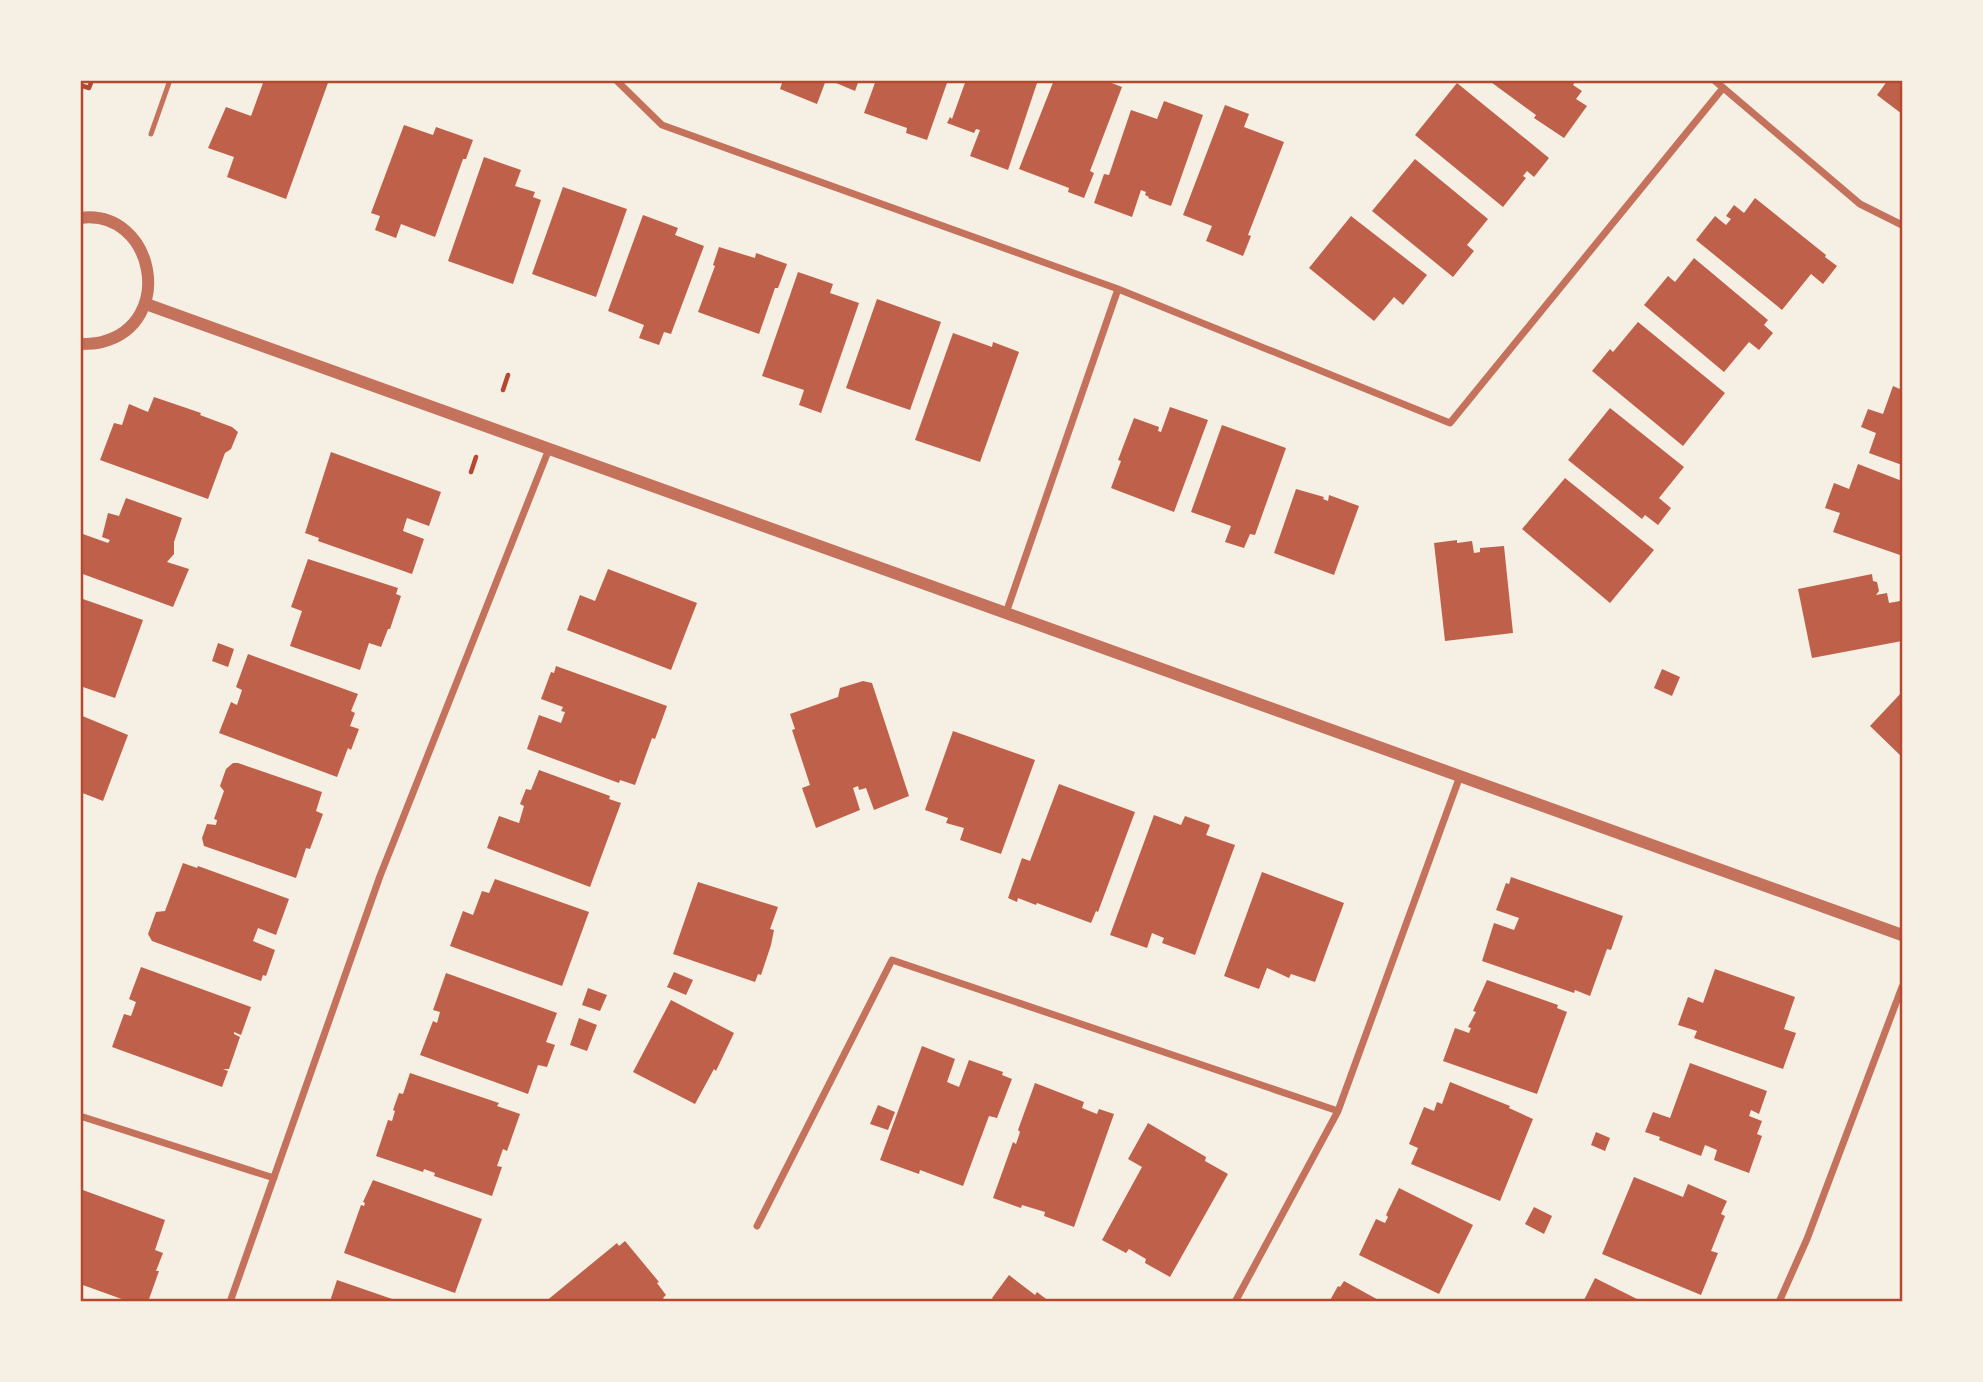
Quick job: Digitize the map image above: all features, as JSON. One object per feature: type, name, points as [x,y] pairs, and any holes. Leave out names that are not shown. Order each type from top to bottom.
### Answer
[{"type":"street","points":[[616,80],[662,125],[1118,289],[1450,423],[1723,88]]},
{"type":"street","points":[[1714,80],[1860,204],[1902,225]]},
{"type":"street","points":[[80,218],[107,221],[125,231],[139,246],[147,264],[150,284],[146,304],[135,322],[120,335],[101,343],[80,344]]},
{"type":"street","points":[[1006,613],[1118,289]]},
{"type":"street","points":[[146,304],[1902,935]]},
{"type":"street","points":[[230,1301],[380,877],[549,449]]},
{"type":"street","points":[[1235,1301],[1338,1111],[1461,775]]},
{"type":"street","points":[[757,1226],[892,960],[1338,1111]]},
{"type":"street","points":[[1779,1301],[1808,1239],[1902,987]]},
{"type":"street","points":[[80,1115],[274,1178]]},
{"type":"lane","points":[[151,134],[170,80]]},
{"type":"path","points":[[80,85],[89,88],[92,80]]},
{"type":"path","points":[[503,390],[508,374]]},
{"type":"path","points":[[471,472],[476,457]]},
{"type":"building","points":[[256,80],[329,80],[286,199],[227,177],[234,157],[208,148],[226,107],[251,116],[263,83]]},
{"type":"building","points":[[783,80],[826,80],[817,104],[780,89]]},
{"type":"building","points":[[829,80],[859,80],[855,91]]},
{"type":"building","points":[[876,80],[948,80],[927,140],[906,133],[907,128],[864,113]]},
{"type":"building","points":[[966,80],[1038,80],[1008,170],[970,156],[980,130],[976,129],[974,133],[947,123],[950,117],[952,119]]},
{"type":"building","points":[[1054,80],[1104,80],[1122,87],[1090,171],[1094,173],[1084,198],[1068,192],[1069,188],[1019,169]]},
{"type":"building","points":[[1488,80],[1576,80],[1573,85],[1582,91],[1576,99],[1587,106],[1564,138],[1534,118],[1536,115]]},
{"type":"building","points":[[1888,80],[1902,80],[1902,114],[1877,95]]},
{"type":"building","points":[[1457,83],[1549,158],[1534,177],[1527,171],[1523,176],[1526,178],[1503,207],[1415,135]]},
{"type":"building","points":[[1164,101],[1203,115],[1171,206],[1148,198],[1146,192],[1141,190],[1132,217],[1094,203],[1104,174],[1109,175],[1131,110],[1157,119]]},
{"type":"building","points":[[1225,105],[1249,114],[1244,127],[1284,142],[1248,235],[1251,236],[1243,256],[1206,241],[1212,226],[1183,215]]},
{"type":"building","points":[[404,125],[433,135],[436,127],[473,140],[466,159],[463,159],[435,237],[401,224],[396,238],[375,230],[380,216],[371,213]]},
{"type":"building","points":[[484,157],[521,170],[515,186],[535,192],[533,197],[541,200],[513,284],[448,261]]},
{"type":"building","points":[[1415,159],[1488,219],[1467,245],[1474,251],[1453,277],[1372,211]]},
{"type":"building","points":[[563,187],[627,209],[596,297],[532,274]]},
{"type":"building","points":[[1755,198],[1837,266],[1823,284],[1811,274],[1782,310],[1696,240],[1715,216],[1726,225],[1731,219],[1726,216],[1734,205],[1744,213]]},
{"type":"building","points":[[643,215],[678,228],[675,235],[704,246],[671,334],[664,332],[659,345],[639,338],[644,325],[608,311]]},
{"type":"building","points":[[1351,216],[1427,275],[1403,305],[1394,297],[1374,321],[1309,268]]},
{"type":"building","points":[[719,247],[755,258],[756,253],[787,264],[778,288],[775,288],[759,334],[698,312]]},
{"type":"building","points":[[1694,258],[1768,320],[1764,325],[1773,333],[1759,350],[1749,342],[1724,372],[1644,305],[1668,276],[1675,282]]},
{"type":"building","points":[[798,272],[833,284],[830,293],[859,303],[821,413],[799,405],[804,390],[762,376]]},
{"type":"building","points":[[877,299],[941,322],[910,410],[846,388]]},
{"type":"building","points":[[1638,322],[1725,393],[1683,446],[1592,371],[1610,349],[1613,352]]},
{"type":"building","points":[[953,333],[992,347],[993,342],[1019,352],[980,462],[915,440]]},
{"type":"building","points":[[1893,386],[1902,390],[1902,465],[1869,453],[1876,433],[1861,427],[1868,409],[1883,414]]},
{"type":"building","points":[[154,397],[201,413],[200,415],[232,427],[238,432],[231,449],[225,453],[208,499],[100,460],[114,423],[122,425],[129,404],[148,412]]},
{"type":"building","points":[[1170,407],[1208,420],[1174,512],[1111,488],[1134,418],[1159,427],[1158,431],[1161,432]]},
{"type":"building","points":[[1610,408],[1684,467],[1659,498],[1671,508],[1658,525],[1645,515],[1642,519],[1568,460]]},
{"type":"building","points":[[1222,425],[1286,448],[1255,535],[1250,534],[1244,548],[1225,542],[1231,526],[1191,512]]},
{"type":"building","points":[[331,452],[441,492],[429,526],[407,518],[403,531],[424,539],[412,574],[318,541],[319,538],[305,533]]},
{"type":"building","points":[[1858,464],[1902,481],[1900,555],[1833,532],[1840,513],[1825,508],[1834,483],[1849,489]]},
{"type":"building","points":[[1565,478],[1654,550],[1610,603],[1522,529]]},
{"type":"building","points":[[1296,489],[1324,497],[1323,499],[1328,501],[1329,495],[1359,506],[1334,575],[1274,553]]},
{"type":"building","points":[[126,498],[182,518],[174,542],[174,554],[167,562],[189,569],[173,607],[80,573],[80,533],[108,543],[110,540],[102,537],[108,513],[119,516]]},
{"type":"building","points":[[1457,540],[1457,543],[1472,541],[1474,553],[1480,552],[1480,548],[1504,546],[1513,633],[1445,641],[1434,543]]},
{"type":"building","points":[[308,559],[398,588],[396,594],[401,596],[390,629],[381,647],[369,643],[360,670],[290,646],[302,611],[291,607]]},
{"type":"building","points":[[608,569],[697,603],[671,670],[567,630],[580,595],[595,601]]},
{"type":"building","points":[[1872,574],[1879,591],[1876,595],[1887,593],[1889,603],[1900,601],[1902,641],[1812,658],[1798,589]]},
{"type":"building","points":[[80,598],[143,620],[115,698],[80,686]]},
{"type":"building","points":[[218,643],[234,649],[228,667],[212,661]]},
{"type":"building","points":[[248,654],[358,694],[351,711],[355,713],[350,726],[359,729],[337,777],[219,733],[231,702],[237,705],[242,690],[236,687]]},
{"type":"building","points":[[556,666],[667,706],[635,785],[620,780],[619,783],[527,749],[539,715],[561,723],[565,712],[561,711],[563,707],[541,699]]},
{"type":"building","points":[[1662,669],[1680,677],[1672,696],[1654,688]]},
{"type":"building","points":[[863,681],[872,683],[909,796],[874,810],[866,788],[859,790],[858,786],[853,788],[860,810],[816,828],[802,788],[810,785],[792,730],[795,729],[790,714],[838,697],[840,688]]},
{"type":"building","points":[[1902,692],[1902,757],[1870,726]]},
{"type":"building","points":[[80,715],[128,735],[103,801],[80,792]]},
{"type":"building","points":[[953,731],[1035,760],[1001,854],[960,840],[964,828],[946,823],[948,818],[925,810]]},
{"type":"building","points":[[233,763],[322,792],[316,811],[323,814],[310,849],[306,848],[296,878],[204,846],[202,838],[207,824],[216,825],[217,820],[214,819],[224,791],[220,786],[226,769]]},
{"type":"building","points":[[539,770],[610,796],[609,799],[621,803],[590,887],[487,848],[499,816],[519,823],[524,806],[520,804],[526,789],[531,790]]},
{"type":"building","points":[[1059,784],[1135,812],[1098,912],[1096,911],[1091,923],[1037,903],[1036,905],[1018,898],[1017,902],[1008,898],[1022,858],[1030,861]]},
{"type":"building","points":[[1154,815],[1181,825],[1185,816],[1210,825],[1206,835],[1235,845],[1195,955],[1162,943],[1164,938],[1152,933],[1147,948],[1110,935]]},
{"type":"building","points":[[183,863],[289,899],[276,935],[258,928],[253,941],[275,950],[266,976],[263,975],[261,981],[152,941],[148,934],[156,912],[165,911]]},
{"type":"building","points":[[1262,872],[1344,903],[1315,982],[1291,974],[1289,978],[1267,968],[1259,989],[1224,976]]},
{"type":"building","points":[[1511,877],[1623,916],[1611,950],[1607,949],[1590,996],[1482,961],[1494,923],[1514,930],[1519,918],[1496,910]]},
{"type":"building","points":[[495,879],[589,912],[562,986],[450,946],[463,911],[473,915],[482,891],[489,893]]},
{"type":"building","points":[[698,882],[778,907],[770,929],[774,930],[771,945],[761,975],[758,974],[755,982],[673,954]]},
{"type":"building","points":[[141,967],[251,1007],[241,1035],[234,1032],[240,1037],[229,1069],[223,1069],[228,1071],[222,1087],[112,1047],[124,1014],[131,1016],[136,1002],[129,999]]},
{"type":"building","points":[[1715,969],[1795,997],[1784,1029],[1796,1033],[1783,1069],[1694,1038],[1697,1031],[1678,1025],[1688,997],[1703,1003]]},
{"type":"building","points":[[674,972],[693,980],[686,995],[667,987]]},
{"type":"building","points":[[446,973],[557,1013],[546,1042],[555,1045],[547,1067],[538,1065],[528,1094],[420,1055],[433,1021],[437,1023],[440,1012],[433,1010]]},
{"type":"building","points":[[1487,980],[1558,1005],[1557,1008],[1567,1012],[1537,1094],[1443,1061],[1455,1028],[1469,1033],[1471,1028],[1468,1027],[1476,1012],[1473,1011]]},
{"type":"building","points":[[588,988],[607,995],[600,1011],[582,1005]]},
{"type":"building","points":[[671,1000],[734,1033],[716,1071],[714,1069],[695,1104],[633,1072]]},
{"type":"building","points":[[579,1018],[597,1025],[587,1051],[570,1045]]},
{"type":"building","points":[[922,1046],[955,1059],[947,1082],[959,1087],[969,1060],[1003,1072],[1002,1075],[1012,1079],[997,1118],[989,1116],[963,1186],[920,1170],[919,1174],[880,1160]]},
{"type":"building","points":[[1690,1063],[1767,1091],[1759,1114],[1751,1110],[1749,1116],[1762,1121],[1757,1134],[1762,1136],[1749,1173],[1714,1160],[1717,1150],[1705,1145],[1701,1156],[1645,1132],[1653,1112],[1670,1118]]},
{"type":"building","points":[[410,1073],[499,1103],[497,1106],[520,1114],[507,1151],[503,1149],[497,1166],[502,1167],[492,1196],[434,1176],[435,1173],[424,1169],[423,1172],[376,1156],[388,1120],[392,1121],[399,1093],[403,1094]]},
{"type":"building","points":[[1450,1082],[1510,1106],[1509,1108],[1533,1119],[1500,1201],[1411,1164],[1418,1148],[1409,1144],[1424,1107],[1434,1111],[1437,1102],[1442,1104]]},
{"type":"building","points":[[1035,1083],[1084,1102],[1082,1108],[1097,1114],[1099,1109],[1114,1114],[1074,1227],[1044,1216],[1045,1212],[1022,1205],[1021,1208],[993,1198],[1013,1142],[1016,1144],[1020,1132],[1018,1130]]},
{"type":"building","points":[[878,1105],[895,1112],[888,1130],[870,1124]]},
{"type":"building","points":[[1148,1123],[1206,1157],[1205,1161],[1228,1174],[1170,1277],[1145,1263],[1146,1259],[1129,1249],[1126,1253],[1102,1240],[1142,1167],[1128,1159]]},
{"type":"building","points":[[1596,1132],[1610,1138],[1605,1151],[1591,1145]]},
{"type":"building","points":[[1634,1177],[1683,1197],[1688,1184],[1727,1201],[1721,1214],[1725,1216],[1711,1251],[1718,1253],[1701,1295],[1602,1254]]},
{"type":"building","points":[[373,1180],[482,1219],[455,1293],[344,1253]]},
{"type":"building","points":[[1399,1188],[1473,1225],[1439,1294],[1359,1255],[1376,1219],[1385,1223]]},
{"type":"building","points":[[80,1189],[165,1220],[155,1250],[163,1253],[148,1302],[130,1302],[80,1284]]},
{"type":"building","points":[[1534,1207],[1552,1216],[1544,1234],[1525,1224]]},
{"type":"building","points":[[625,1241],[659,1282],[657,1283],[666,1295],[663,1298],[666,1302],[545,1302],[617,1243],[619,1246]]},
{"type":"building","points":[[1009,1275],[1035,1295],[1037,1292],[1050,1302],[996,1302],[992,1298]]},
{"type":"building","points":[[1595,1278],[1643,1302],[1583,1302]]},
{"type":"building","points":[[337,1280],[398,1301],[398,1302],[332,1302]]},
{"type":"building","points":[[1344,1281],[1382,1302],[1329,1302]]}]
